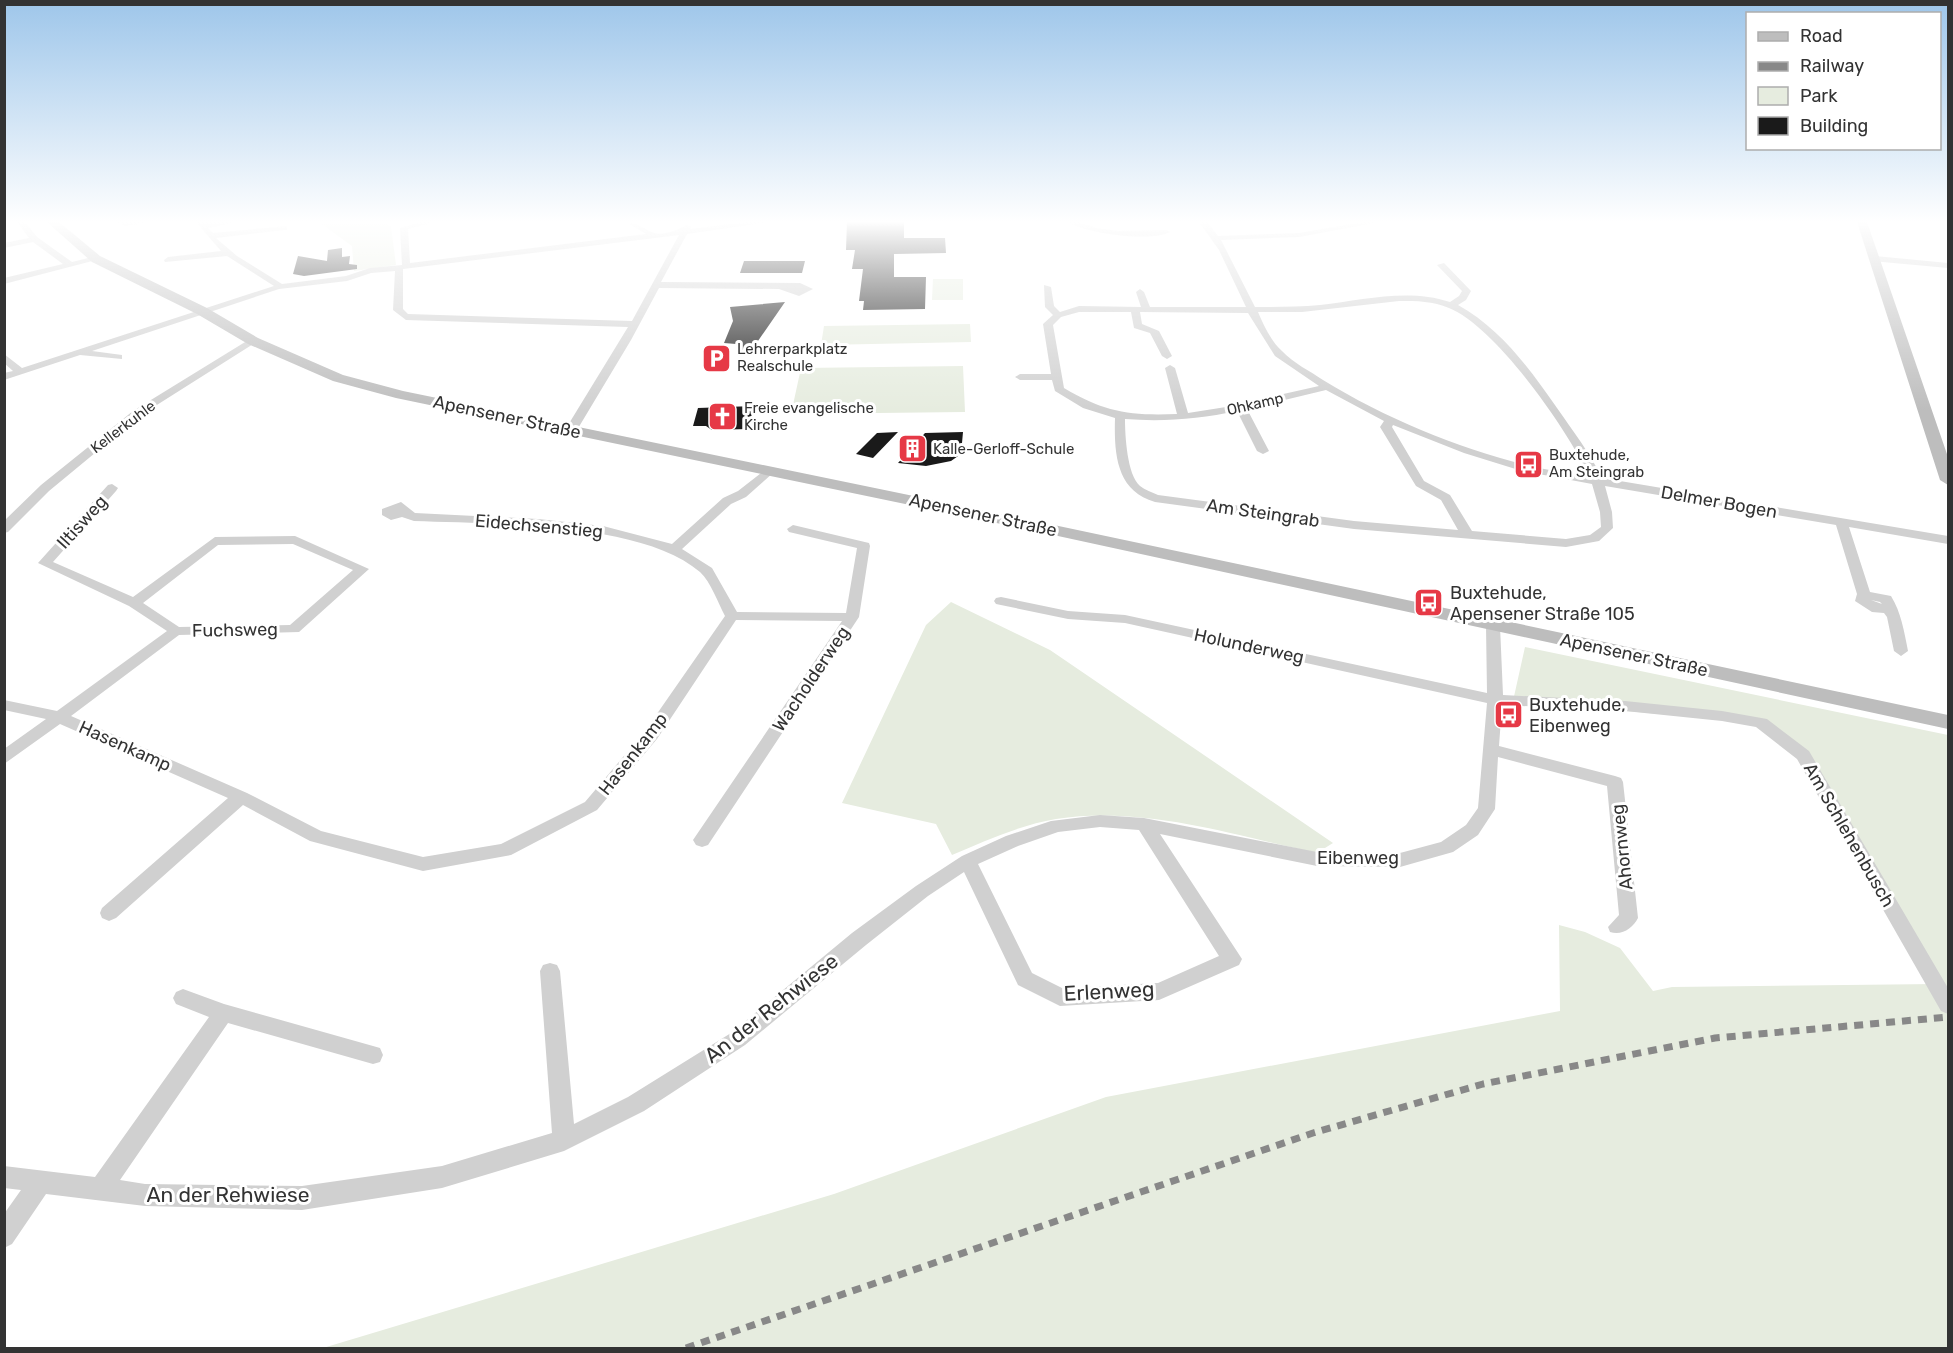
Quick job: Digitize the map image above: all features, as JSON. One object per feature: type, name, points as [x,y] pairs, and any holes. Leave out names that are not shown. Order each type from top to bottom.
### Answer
[{"type":"main road","name":"Apensener Straße","points":[[149,285],[202,311],[253,341],[338,378],[401,395],[1948,722]]},
{"type":"main road","points":[[1884,285],[1948,480]]},
{"type":"street","points":[[4,376],[202,311],[290,285]]},
{"type":"street","points":[[401,285],[398,310],[406,317],[635,324]]},
{"type":"street","points":[[571,430],[656,285]]},
{"type":"street","name":"Delmer Bogen","points":[[1240,285],[1277,354],[1327,387],[1390,420],[1463,451],[1526,469],[1948,540]]},
{"type":"street","points":[[1451,305],[1463,298],[1467,291],[1461,285]]},
{"type":"street","points":[[1047,287],[1050,307],[1058,315],[1079,309],[1303,309],[1409,298],[1451,305],[1474,317],[1517,359],[1580,446],[1597,481]]},
{"type":"street","points":[[1140,292],[1146,309]]},
{"type":"street","points":[[1135,309],[1137,326],[1154,331],[1167,356]]},
{"type":"street","name":"Ohkamp","points":[[1058,315],[1048,324],[1059,389],[1076,403],[1120,417],[1200,416],[1327,387]]},
{"type":"street","name":"Kellerkuhle","points":[[4,529],[45,488],[137,413],[253,341]]},
{"type":"street","points":[[76,352],[118,357]]},
{"type":"street","points":[[4,357],[21,371]]},
{"type":"street","points":[[1170,368],[1183,416]]},
{"type":"street","points":[[1020,376],[1057,377]]},
{"type":"street","points":[[1241,408],[1263,451]]},
{"type":"street","name":"Am Steingrab","points":[[1120,417],[1119,429],[1130,479],[1134,487],[1155,498],[1354,525],[1566,543],[1594,538],[1607,528],[1607,516],[1597,481]]},
{"type":"street","points":[[1390,420],[1386,427],[1420,483],[1446,498],[1467,534]]},
{"type":"street","points":[[732,616],[707,571],[674,549],[726,501],[742,494],[763,470]]},
{"type":"street","name":"Iltisweg","points":[[112,488],[45,563],[134,603]]},
{"type":"street","name":"Eidechsenstieg","points":[[402,513],[414,517],[538,523],[603,530],[674,549]]},
{"type":"street","points":[[1842,523],[1864,595],[1861,598],[1866,604],[1888,609],[1894,616],[1901,651]]},
{"type":"street","points":[[793,529],[864,546],[852,617]]},
{"type":"street","name":"Fuchsweg","points":[[295,540],[362,569],[294,629],[176,631],[134,603],[215,541],[295,540]]},
{"type":"street","name":"Holunderweg","points":[[1001,601],[1068,615],[1125,619],[1495,700]]},
{"type":"street","name":"Wacholderweg","points":[[732,616],[852,617]]},
{"type":"street","name":"Hasenkamp","points":[[4,705],[58,717],[241,796],[316,836],[423,864],[505,850],[591,806],[644,744],[732,616]]},
{"type":"street","name":"Wacholderweg","points":[[702,840],[852,617]]},
{"type":"street","name":"Eibenweg","points":[[968,861],[1012,841],[1057,826],[1100,821],[1144,824],[1317,860],[1400,860],[1447,847],[1472,830],[1486,809],[1495,700],[1493,626]]},
{"type":"street","name":"Fuchsweg","points":[[4,758],[176,631]]},
{"type":"street","name":"Am Schlehenbusch","points":[[1495,700],[1625,706],[1722,716],[1761,723],[1803,755],[1948,1005]]},
{"type":"street","name":"Ahornweg","points":[[1491,749],[1615,782],[1629,918],[1617,927]]},
{"type":"street","points":[[109,914],[241,796]]},
{"type":"street","name":"Erlenweg","points":[[968,861],[1025,979],[1060,998],[1159,991],[1232,958],[1144,824]]},
{"type":"street","name":"An der Rehwiese","points":[[4,1177],[145,1195],[302,1198],[442,1177],[564,1140],[636,1104],[738,1039],[859,939],[922,891],[968,861]]},
{"type":"street","points":[[550,971],[564,1140]]},
{"type":"street","points":[[183,998],[223,1013],[373,1055]]},
{"type":"street","points":[[101,1189],[223,1013]]},
{"type":"street","points":[[4,1236],[40,1182]]},
{"type":"green space","points":[[933,285],[963,285],[963,300],[932,300]]},
{"type":"green space","points":[[970,324],[971,342],[821,345],[824,326]]},
{"type":"green space","points":[[963,366],[965,412],[791,414],[801,368]]},
{"type":"green space","points":[[951,602],[1050,650],[1333,843],[1317,853],[1188,824],[1122,816],[1089,816],[1056,819],[1029,825],[952,855],[936,824],[842,803],[926,625]]},
{"type":"green space","points":[[1525,647],[1948,735],[1948,1348],[323,1348],[834,1194],[1106,1097],[1560,1011],[1559,925],[1585,932],[1620,948],[1653,991],[1672,987],[1936,984],[1803,755],[1761,723],[1513,701]]},
{"type":"building","points":[[861,285],[926,285],[925,309],[863,310],[864,301],[859,301]]},
{"type":"building","points":[[785,302],[751,351],[736,350],[736,344],[724,343],[733,321],[730,307]]},
{"type":"building","name":"Freie evangelische Kirche","points":[[754,406],[748,429],[712,430],[706,426],[693,426],[698,408]]},
{"type":"building","points":[[898,432],[873,458],[856,454],[877,433]]},
{"type":"building","points":[[963,432],[961,454],[951,461],[926,466],[898,463],[925,433]]},
{"type":"railway","points":[[686,1348],[1313,1133],[1483,1084],[1715,1038],[1948,1017]]},
{"type":"place","name":"Lehrerparkplatz Realschule","points":[[716,358]]},
{"type":"place","name":"Freie evangelische Kirche","points":[[723,417]]},
{"type":"place","name":"Kalle-Gerloff-Schule","points":[[912,449]]},
{"type":"place","name":"Buxtehude, Am Steingrab","points":[[1528,464]]},
{"type":"place","name":"Buxtehude, Apensener Straße 105","points":[[1429,603]]},
{"type":"place","name":"Buxtehude, Eibenweg","points":[[1508,715]]}]
